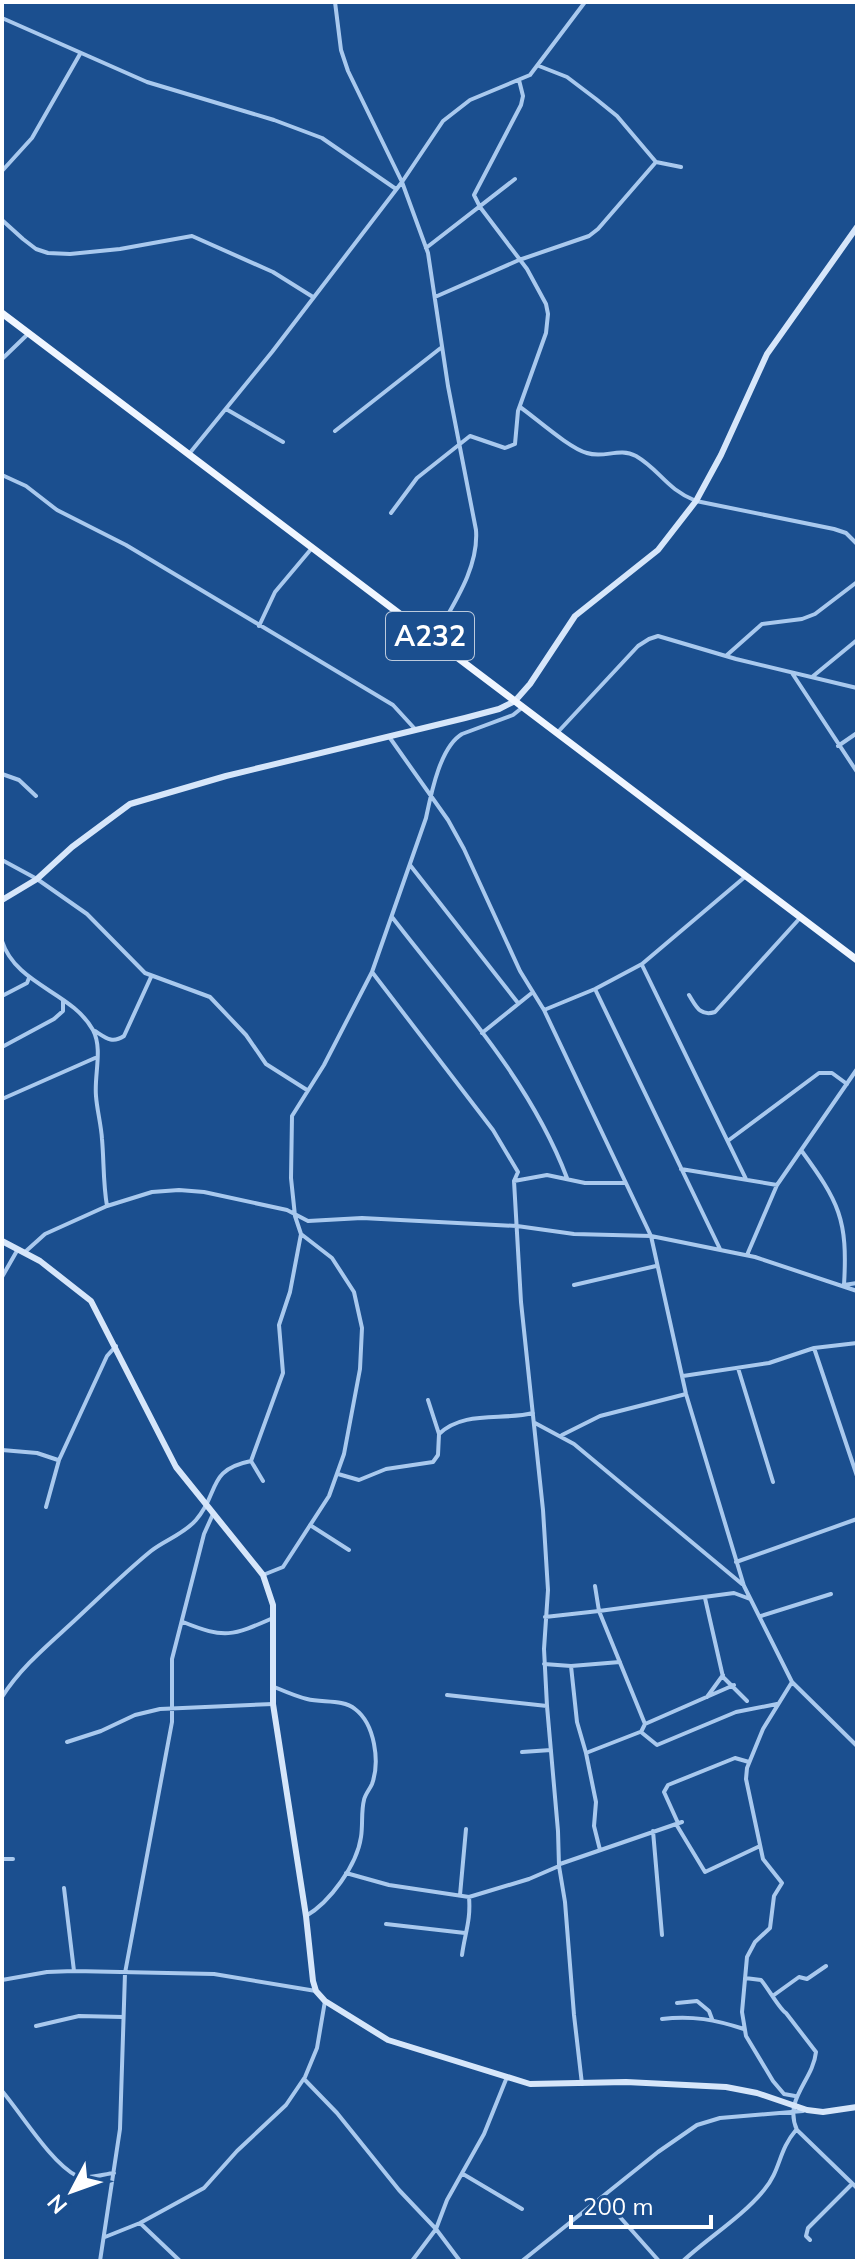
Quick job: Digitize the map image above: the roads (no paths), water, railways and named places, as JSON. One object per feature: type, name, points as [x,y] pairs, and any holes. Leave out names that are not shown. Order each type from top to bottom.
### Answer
[{"type":"main road","name":"A232","points":[[2,313],[857,960]]},
{"type":"street","points":[[335,2],[341,50],[348,71],[402,182],[426,248],[476,530],[475,554],[434,639]]},
{"type":"street","points":[[188,455],[402,182],[443,121],[470,100],[530,75],[585,2]]},
{"type":"street","points":[[2,18],[147,82],[274,120],[322,138],[396,189]]},
{"type":"street","points":[[2,171],[32,138],[80,54]]},
{"type":"street","points":[[539,66],[567,77],[617,116],[656,162],[681,167]]},
{"type":"street","points":[[391,513],[417,478],[470,436],[505,448],[515,444],[520,407],[546,333],[548,314],[546,304],[519,260],[474,195],[521,105],[523,96],[519,80]]},
{"type":"street","points":[[435,297],[519,260],[589,236],[656,162]]},
{"type":"street","points":[[426,248],[515,179]]},
{"type":"street","points":[[2,220],[36,249],[48,253],[120,249],[192,236],[273,272],[313,297]]},
{"type":"street","points":[[2,900],[37,879],[72,847],[130,804],[226,776],[499,709],[515,701],[530,684],[575,616],[658,550],[696,501],[721,455],[767,354],[857,227]]},
{"type":"street","points":[[2,359],[29,333]]},
{"type":"street","points":[[335,431],[442,347]]},
{"type":"street","points":[[520,407],[581,451],[600,456],[616,451],[635,456],[671,488],[696,501],[834,529],[846,533],[857,544]]},
{"type":"street","points":[[226,409],[283,442]]},
{"type":"street","points":[[2,475],[26,486],[57,510],[126,545],[393,705],[416,731]]},
{"type":"street","points":[[259,626],[275,592],[312,548]]},
{"type":"street","points":[[727,655],[762,624],[802,619],[815,614],[857,582]]},
{"type":"street","points":[[557,733],[638,646],[658,636],[857,688]]},
{"type":"street","points":[[812,677],[857,640]]},
{"type":"street","points":[[792,673],[857,772]]},
{"type":"street","points":[[251,1461],[283,1373],[279,1325],[290,1292],[301,1234],[295,1216],[291,1178],[292,1116],[324,1065],[372,972],[447,750],[455,739],[513,715],[523,707]]},
{"type":"street","points":[[838,746],[857,733]]},
{"type":"street","points":[[390,738],[464,849],[520,971],[544,1010],[651,1236],[686,1394],[750,1599],[792,1682],[857,1746]]},
{"type":"street","points":[[2,774],[19,780],[36,796]]},
{"type":"street","points":[[2,860],[37,879],[87,914],[151,977],[210,997],[246,1035],[266,1064],[307,1090]]},
{"type":"street","points":[[410,865],[518,1003]]},
{"type":"street","points":[[544,1010],[595,989],[642,964],[747,876]]},
{"type":"street","points":[[689,995],[700,1012],[715,1012],[801,916]]},
{"type":"street","points":[[392,917],[482,1033],[539,1115],[567,1178]]},
{"type":"street","points":[[2,941],[10,957],[29,978],[63,1001],[109,1041],[117,1041],[124,1036],[151,977]]},
{"type":"street","points":[[642,964],[746,1179]]},
{"type":"street","points":[[372,972],[509,1154],[518,1172],[514,1181],[521,1302],[548,1590],[544,1664],[559,1865],[582,2084]]},
{"type":"street","points":[[2,996],[27,983],[29,978]]},
{"type":"street","points":[[595,989],[720,1249]]},
{"type":"street","points":[[482,1033],[533,992]]},
{"type":"street","points":[[2,1047],[54,1019],[63,1011],[63,1001]]},
{"type":"street","points":[[93,1030],[97,1042],[96,1098],[107,1206]]},
{"type":"street","points":[[2,1099],[96,1057]]},
{"type":"street","points":[[747,1255],[777,1185],[857,1069]]},
{"type":"street","points":[[729,1140],[819,1073],[832,1073],[847,1084]]},
{"type":"street","points":[[801,1150],[829,1188],[839,1211],[846,1246],[844,1285]]},
{"type":"street","points":[[681,1169],[777,1185]]},
{"type":"street","points":[[514,1181],[547,1175],[585,1183],[625,1183]]},
{"type":"street","points":[[2,1277],[22,1251],[45,1234],[107,1206],[152,1192],[179,1190],[204,1192],[287,1210],[308,1221],[362,1218],[517,1226],[574,1234],[651,1236],[747,1255],[857,1291]]},
{"type":"street","points":[[263,1575],[283,1567],[325,1504],[338,1474],[358,1386],[362,1328],[357,1300],[345,1276],[328,1254],[301,1234]]},
{"type":"street","points":[[2,1241],[80,1290],[91,1301],[170,1457],[263,1575],[273,1605],[273,1704],[316,1991],[325,2001],[388,2040],[530,2084],[626,2082],[726,2087],[757,2093],[793,2110]]},
{"type":"street","points":[[574,1285],[656,1266]]},
{"type":"street","points":[[844,1285],[857,1283]]},
{"type":"street","points":[[683,1376],[769,1363],[814,1348],[857,1343]]},
{"type":"street","points":[[46,1507],[59,1460],[107,1356],[116,1346]]},
{"type":"street","points":[[814,1348],[857,1476]]},
{"type":"street","points":[[738,1368],[773,1482]]},
{"type":"street","points":[[562,1435],[600,1416],[686,1394]]},
{"type":"street","points":[[338,1474],[359,1480],[386,1469],[433,1462],[438,1455],[439,1434],[428,1400]]},
{"type":"street","points":[[439,1434],[463,1418],[517,1417],[533,1413]]},
{"type":"street","points":[[534,1422],[562,1435],[744,1586]]},
{"type":"street","points":[[2,1450],[37,1453],[59,1460]]},
{"type":"street","points":[[251,1461],[263,1481]]},
{"type":"street","points":[[2,1697],[44,1646],[163,1541],[185,1530],[206,1505],[223,1471],[251,1461]]},
{"type":"street","points":[[100,2261],[120,2129],[125,1973],[172,1722],[172,1659],[204,1534],[213,1514]]},
{"type":"street","points":[[736,1562],[857,1519]]},
{"type":"street","points":[[310,1525],[349,1550]]},
{"type":"street","points":[[595,1586],[599,1611],[645,1724]]},
{"type":"street","points":[[545,1617],[734,1593],[750,1599]]},
{"type":"street","points":[[761,1616],[831,1594]]},
{"type":"street","points":[[705,1598],[723,1675],[747,1701]]},
{"type":"street","points":[[183,1622],[210,1633],[228,1635],[273,1618]]},
{"type":"street","points":[[544,1664],[571,1666],[620,1662]]},
{"type":"street","points":[[571,1666],[577,1722],[596,1802],[594,1826],[600,1850]]},
{"type":"street","points":[[706,1699],[723,1675]]},
{"type":"street","points":[[792,1682],[777,1704],[749,1762],[746,1779],[763,1859],[782,1883],[774,1896],[770,1928],[755,1942],[747,1957],[742,2012],[744,2029],[773,2081],[784,2094],[795,2096]]},
{"type":"street","points":[[586,1753],[641,1732],[645,1724],[734,1685]]},
{"type":"street","points":[[272,1686],[310,1700],[341,1703],[355,1708],[372,1734],[375,1753],[374,1774],[363,1803],[361,1840],[346,1873],[317,1910],[306,1916]]},
{"type":"street","points":[[447,1695],[547,1706]]},
{"type":"street","points":[[67,1742],[135,1715],[172,1707],[273,1704]]},
{"type":"street","points":[[641,1732],[657,1745],[736,1712],[777,1704]]},
{"type":"street","points":[[522,1752],[551,1750]]},
{"type":"street","points":[[749,1762],[735,1758],[668,1785],[664,1792],[705,1872],[760,1846]]},
{"type":"street","points":[[346,1873],[389,1885],[469,1897],[529,1879],[559,1865],[679,1823]]},
{"type":"street","points":[[460,1895],[466,1829]]},
{"type":"street","points":[[653,1831],[662,1935]]},
{"type":"street","points":[[2,1859],[13,1859]]},
{"type":"street","points":[[64,1888],[74,1971]]},
{"type":"street","points":[[462,1955],[471,1916],[469,1897]]},
{"type":"street","points":[[386,1924],[465,1933]]},
{"type":"street","points":[[774,1995],[799,1977],[807,1979],[826,1966]]},
{"type":"street","points":[[2,1980],[74,1971],[214,1974],[316,1991]]},
{"type":"street","points":[[745,1978],[761,1980],[816,2052],[814,2064],[795,2096],[793,2110],[797,2130],[855,2186],[808,2228],[806,2236],[810,2240]]},
{"type":"street","points":[[105,2237],[140,2223],[204,2188],[237,2151],[286,2105],[305,2077],[321,2038],[325,2001]]},
{"type":"street","points":[[677,2003],[697,2001],[709,2011],[712,2019]]},
{"type":"street","points":[[36,2026],[79,2016],[123,2017]]},
{"type":"street","points":[[662,2019],[684,2016],[712,2019],[744,2029]]},
{"type":"street","points":[[305,2077],[308,2086],[337,2113],[361,2146],[436,2229],[460,2261]]},
{"type":"street","points":[[412,2261],[436,2229],[447,2200],[484,2134],[507,2077]]},
{"type":"street","points":[[2,2091],[45,2146],[77,2176],[114,2173]]},
{"type":"street","points":[[522,2261],[649,2159],[697,2125],[720,2118],[857,2107]]},
{"type":"street","points":[[683,2261],[763,2192],[775,2174],[785,2143],[797,2130]]},
{"type":"street","points":[[463,2174],[522,2209]]},
{"type":"street","points":[[603,2198],[659,2261]]},
{"type":"street","points":[[140,2223],[180,2261]]}]
